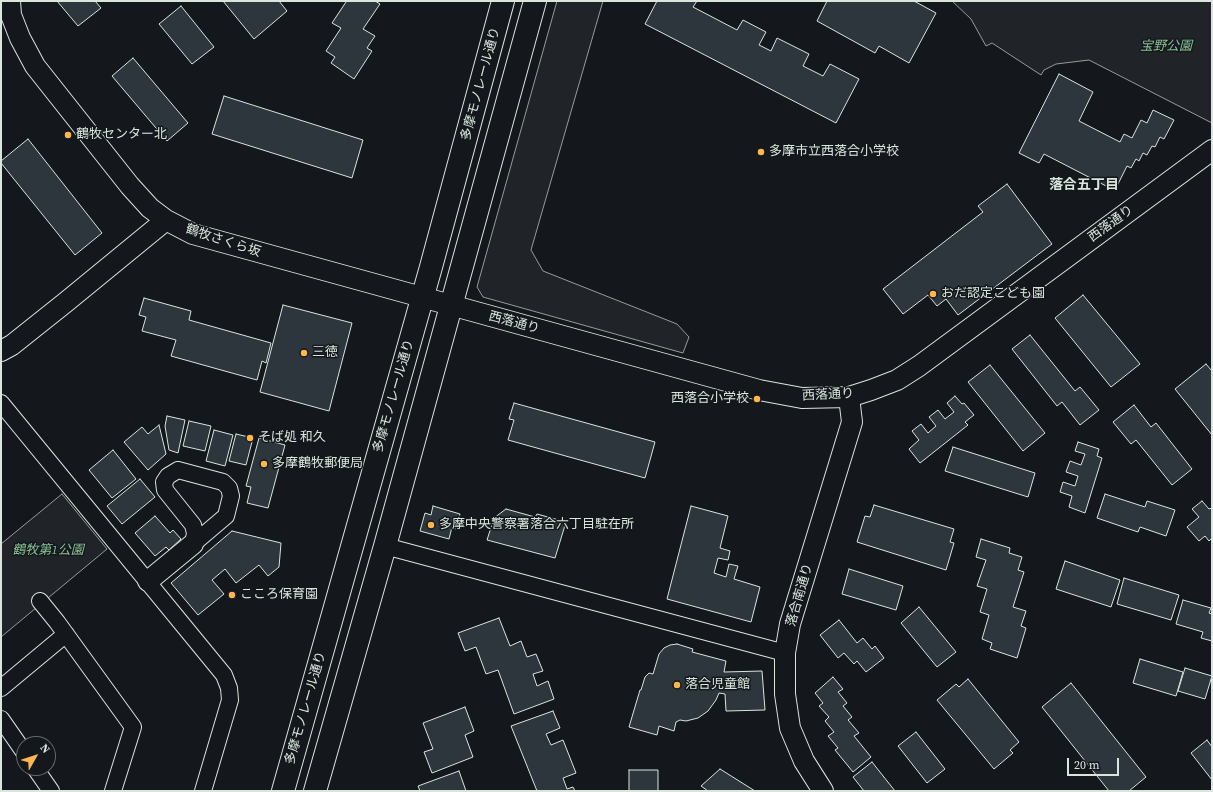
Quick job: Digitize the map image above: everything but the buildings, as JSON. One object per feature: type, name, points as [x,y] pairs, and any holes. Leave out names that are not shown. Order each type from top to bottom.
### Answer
[{"type":"main road","name":"多摩モノレール通り","points":[[283,791],[422,297],[503,1]]},
{"type":"main road","points":[[315,791],[385,546],[535,1]]},
{"type":"street","name":"鶴牧さくら坂","points":[[10,1],[11,14],[20,38],[36,66],[130,186],[150,208],[166,220],[193,234],[452,305]]},
{"type":"street","name":"西落通り","points":[[452,305],[778,395],[802,398],[849,396],[871,390],[897,380],[919,366],[1212,150]]},
{"type":"street","points":[[1,351],[12,345],[60,307],[166,220]]},
{"type":"street","name":"落合南通り","points":[[823,791],[804,761],[790,728],[785,694],[785,653],[790,624],[852,422],[849,396]]},
{"type":"street","points":[[1,403],[224,675],[229,688],[230,700],[203,791]]},
{"type":"street","points":[[148,581],[193,544],[212,528],[226,516],[231,496],[229,488],[223,482],[178,470],[168,476],[164,482],[165,490],[192,523],[198,527],[212,528]]},
{"type":"street","points":[[192,523],[195,533],[193,544]]},
{"type":"street","points":[[385,546],[785,653]]},
{"type":"street","points":[[40,602],[66,634],[133,727],[113,791]]},
{"type":"street","points":[[1,688],[66,634]]},
{"type":"street","points":[[1,719],[16,741]]},
{"type":"street","points":[[41,776],[51,791]]},
{"type":"green space","points":[[557,1],[603,1],[531,250],[543,271],[677,324],[689,337],[683,353],[483,297],[477,287]]},
{"type":"green space","name":"宝野公園","points":[[952,1],[1212,1],[1212,123],[1089,60],[1056,64],[1044,70],[1041,75],[992,43],[986,46],[971,19]]},
{"type":"green space","name":"鶴牧第1公園","points":[[62,494],[107,549],[1,637],[1,544]]},
{"type":"place","name":"鶴牧センター北","points":[[68,135]]},
{"type":"place","name":"多摩市立西落合小学校","points":[[761,152]]},
{"type":"place","name":"おだ認定こども園","points":[[933,294]]},
{"type":"place","name":"三徳","points":[[304,353]]},
{"type":"place","name":"西落合小学校","points":[[757,399]]},
{"type":"place","name":"そば処 和久","points":[[250,438]]},
{"type":"place","name":"多摩鶴牧郵便局","points":[[264,464]]},
{"type":"place","name":"多摩中央警察署落合六丁目駐在所","points":[[431,525]]},
{"type":"place","name":"こころ保育園","points":[[232,595]]},
{"type":"place","name":"落合児童館","points":[[677,685]]},
{"type":"district","name":"落合五丁目","points":[[1084,185]]}]
